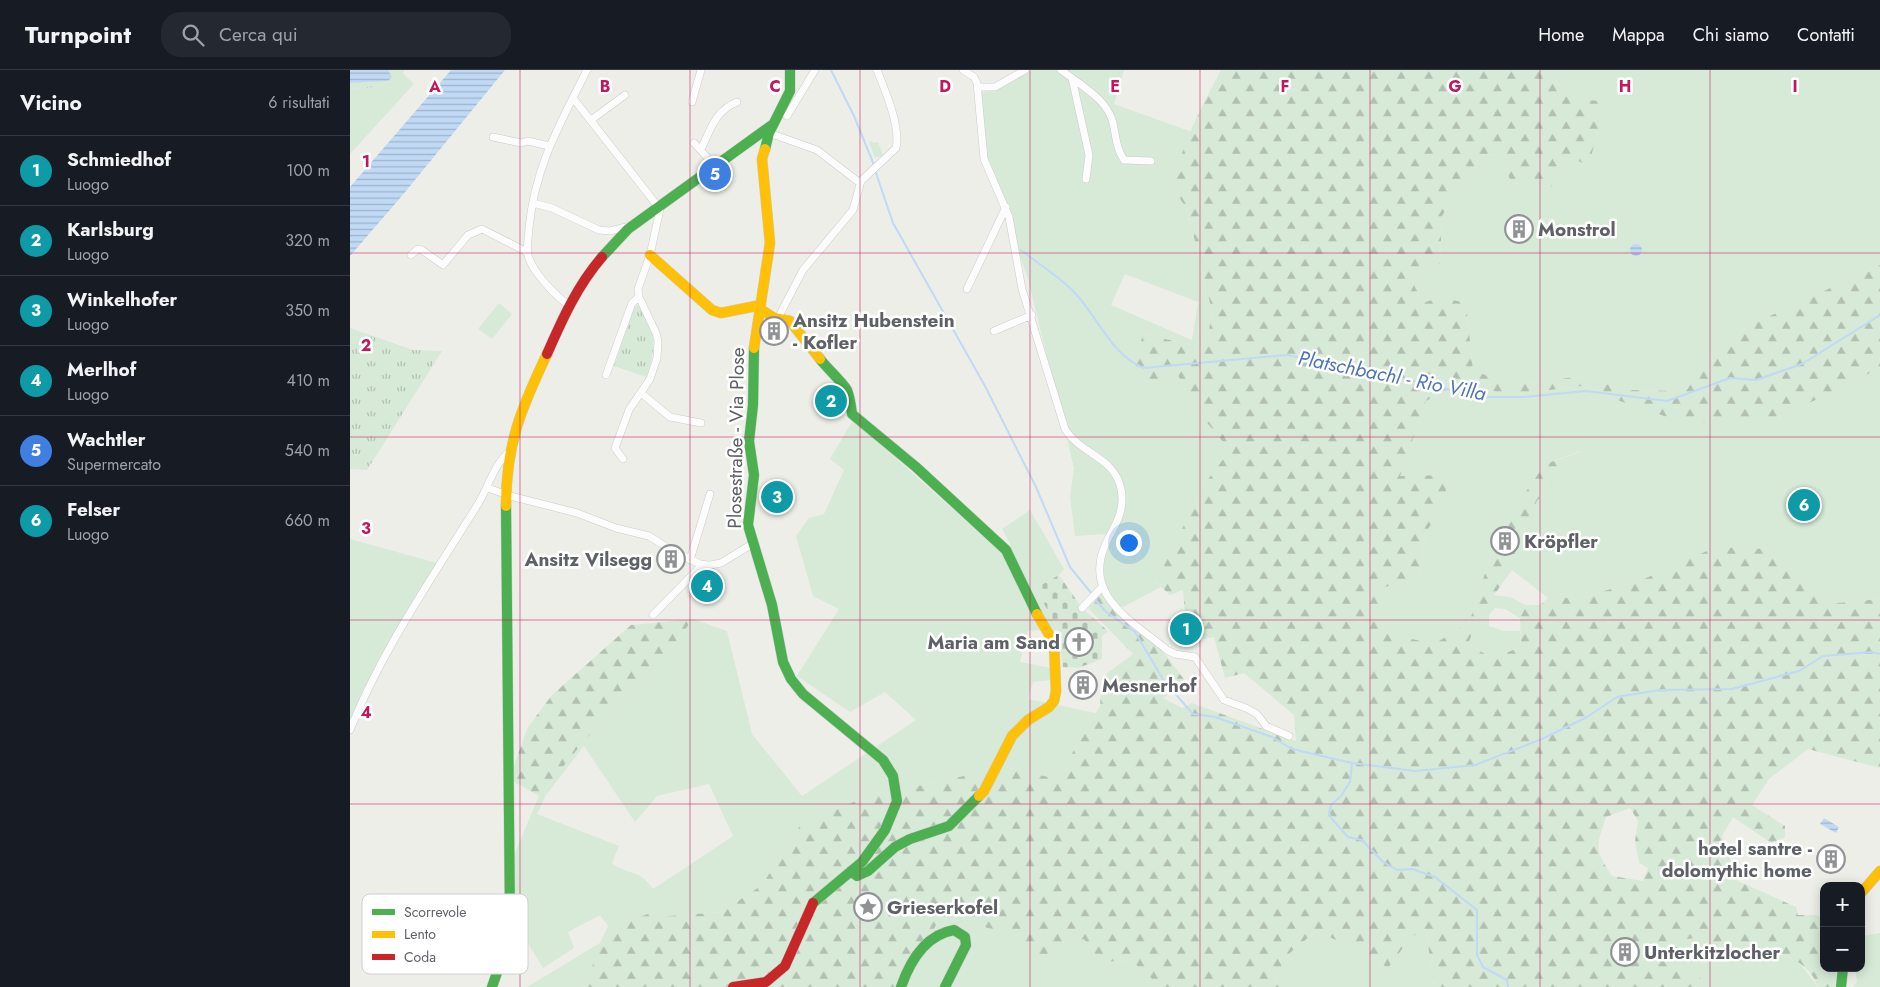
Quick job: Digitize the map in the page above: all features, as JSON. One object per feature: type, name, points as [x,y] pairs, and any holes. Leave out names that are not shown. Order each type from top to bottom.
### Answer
[{"type":"street","points":[[569,305],[556,295],[533,267],[527,252],[533,203],[549,146],[587,70]]},
{"type":"street","points":[[692,102],[701,70]]},
{"type":"street","name":"Plosestraße - Via Plose","points":[[733,987],[758,984],[779,972],[791,957],[812,904],[823,892],[851,872],[875,846],[892,819],[897,802],[896,783],[883,760],[803,694],[790,679],[783,662],[772,605],[752,544],[748,515],[754,476],[749,440],[753,406],[754,346],[770,242],[768,209],[762,172],[763,151],[790,91],[790,70]]},
{"type":"street","points":[[787,116],[815,70]]},
{"type":"street","points":[[763,328],[776,318],[803,270],[853,210],[860,183],[897,144],[889,102],[877,70]]},
{"type":"street","points":[[963,70],[974,77],[978,87],[984,160],[1006,207],[1020,281],[1065,429],[1074,441],[1110,466],[1121,487],[1123,504],[1099,562],[1100,589],[1117,609],[1167,650],[1175,654],[1194,657],[1224,700],[1251,711],[1266,726],[1289,736]]},
{"type":"street","points":[[978,87],[995,87],[1025,70]]},
{"type":"street","points":[[1062,70],[1104,104],[1113,123],[1114,137],[1124,160],[1151,161]]},
{"type":"street","points":[[1072,78],[1089,155],[1086,179]]},
{"type":"street","points":[[591,120],[625,95]]},
{"type":"street","points":[[573,98],[660,209],[650,255],[638,289],[639,298],[658,341],[657,358],[650,380],[629,410],[615,448],[623,459]]},
{"type":"street","points":[[701,150],[723,107],[737,102]]},
{"type":"street","points":[[510,894],[506,495],[509,452],[522,410],[569,305],[588,273],[628,229],[750,140],[772,128],[817,150],[860,183]]},
{"type":"street","points":[[494,136],[521,143],[528,141],[549,146]]},
{"type":"street","points":[[750,140],[763,151]]},
{"type":"street","points":[[694,143],[714,166]]},
{"type":"street","points":[[533,203],[552,208],[599,230],[610,231],[621,227],[628,229]]},
{"type":"street","points":[[967,289],[1006,207]]},
{"type":"street","points":[[410,255],[414,251],[422,250],[443,266],[468,235],[478,230],[486,230],[527,252]]},
{"type":"street","points":[[650,255],[712,310],[721,313],[753,306],[776,318],[790,321],[832,375],[844,386],[848,392],[852,414],[916,467],[1006,550],[1025,593],[1052,637],[1056,659],[1056,691],[1054,701],[1049,707],[1028,720],[1012,736],[1004,748],[984,791],[950,826],[910,839],[895,847],[868,871],[860,875],[854,875],[851,872]]},
{"type":"street","points":[[606,375],[632,302],[639,298]]},
{"type":"street","points":[[994,331],[1032,316]]},
{"type":"street","points":[[641,393],[670,417],[701,423]]},
{"type":"street","points":[[350,730],[366,689],[382,661],[488,488],[502,458],[509,452]]},
{"type":"street","points":[[488,488],[506,495],[577,513],[616,528],[649,536],[690,560],[708,565]]},
{"type":"street","points":[[690,560],[710,494]]},
{"type":"street","points":[[653,615],[696,571],[708,565],[721,563],[752,544]]},
{"type":"street","points":[[1084,606],[1100,589]]},
{"type":"street","points":[[1865,889],[1880,871]]},
{"type":"street","points":[[901,987],[904,973],[920,952],[941,934],[954,930],[965,938],[966,944],[946,987]]},
{"type":"street","points":[[1841,987],[1843,972]]},
{"type":"street","points":[[492,987],[497,974]]},
{"type":"green space","points":[[350,70],[405,70],[403,73],[414,84],[411,87],[401,80],[368,88],[350,89]]},
{"type":"green space","points":[[1032,70],[1124,70],[1114,104],[1192,132],[1183,155],[1174,190],[1187,209],[1212,311],[1207,344],[1192,345],[1143,334],[1177,373],[1192,405],[1231,450],[1203,486],[1156,582],[1161,587],[1123,607],[1118,606],[1104,586],[1101,566],[1108,534],[1075,536],[1070,497],[1074,468],[1028,279],[986,155],[981,92],[995,90]],"holes":[[[1125,274],[1198,302],[1192,340],[1111,305]]]},
{"type":"green space","points":[[1221,70],[1549,70],[1567,97],[1605,102],[1589,165],[1566,157],[1551,187],[1511,183],[1502,155],[1483,154],[1442,216],[1440,264],[1410,277],[1423,303],[1440,297],[1466,303],[1473,370],[1512,386],[1580,376],[1625,390],[1686,391],[1712,354],[1748,326],[1880,265],[1880,367],[1853,383],[1778,417],[1710,423],[1670,418],[1582,386],[1510,395],[1458,383],[1426,401],[1400,476],[1448,475],[1444,504],[1425,534],[1420,578],[1374,590],[1386,633],[1434,644],[1469,623],[1496,539],[1516,506],[1545,464],[1583,451],[1537,501],[1520,534],[1512,570],[1479,616],[1468,644],[1492,658],[1521,647],[1520,618],[1526,605],[1540,605],[1548,598],[1582,598],[1646,578],[1716,547],[1764,549],[1837,603],[1880,599],[1880,768],[1808,749],[1769,779],[1752,805],[1785,826],[1785,837],[1771,843],[1733,817],[1722,836],[1738,881],[1796,907],[1798,915],[1817,915],[1820,917],[1820,972],[1837,972],[1835,987],[1818,987],[1813,976],[1806,968],[1787,956],[1754,949],[1721,950],[1702,940],[1691,939],[1683,940],[1678,949],[1679,964],[1700,977],[1703,987],[1434,987],[1426,930],[1411,937],[1388,968],[1358,950],[1316,931],[1284,958],[1276,983],[1279,987],[1161,987],[1133,962],[1100,961],[1084,939],[1064,943],[1051,967],[1001,931],[940,917],[918,962],[910,987],[582,987],[612,926],[648,914],[668,916],[722,912],[762,885],[801,824],[863,798],[1005,767],[1057,779],[1100,706],[1102,677],[1133,654],[1088,608],[1102,593],[1113,609],[1165,654],[1186,682],[1163,698],[1182,708],[1192,703],[1296,741],[1294,715],[1244,673],[1225,678],[1214,637],[1199,640],[1185,614],[1183,590],[1170,595],[1156,582],[1203,486],[1230,450],[1192,405],[1177,373],[1156,392],[1133,372],[1143,334],[1192,345],[1207,343],[1212,311],[1187,209],[1174,190],[1180,159],[1199,113]],"holes":[[[1630,808],[1638,821],[1635,841],[1639,863],[1648,868],[1643,881],[1612,876],[1602,860],[1598,848],[1606,817]]]},
{"type":"green space","points":[[1549,70],[1880,70],[1880,265],[1748,326],[1712,354],[1686,391],[1625,390],[1580,376],[1512,386],[1473,370],[1466,303],[1423,303],[1410,277],[1440,264],[1442,216],[1483,154],[1502,155],[1511,183],[1551,187],[1566,156],[1589,165],[1567,97]]},
{"type":"green space","points":[[401,80],[411,87],[350,154],[350,89],[368,88]]},
{"type":"green space","points":[[872,141],[873,143],[878,142],[883,155],[875,158],[869,142]]},
{"type":"green space","points":[[499,303],[512,314],[492,339],[478,329]]},
{"type":"green space","points":[[638,305],[649,322],[653,340],[652,358],[646,377],[614,366],[634,307]]},
{"type":"green space","points":[[350,328],[413,350],[442,351],[367,470],[350,469]]},
{"type":"green space","points":[[1880,367],[1880,599],[1837,603],[1764,549],[1646,578],[1582,598],[1548,598],[1512,570],[1520,534],[1537,501],[1581,451],[1545,464],[1516,506],[1496,539],[1469,623],[1434,644],[1386,633],[1373,590],[1420,578],[1425,534],[1444,504],[1447,475],[1399,477],[1426,401],[1458,383],[1510,395],[1582,386],[1620,401],[1778,417],[1853,383]]},
{"type":"green space","points":[[853,420],[1004,555],[1011,545],[1002,529],[1030,510],[1064,569],[1059,575],[1036,588],[1057,629],[1046,635],[1042,630],[1028,631],[1020,662],[1051,668],[1051,680],[1033,682],[1028,699],[1096,713],[1057,779],[1005,767],[863,798],[801,824],[762,885],[722,912],[668,916],[648,914],[590,973],[582,987],[527,987],[600,943],[608,926],[600,915],[568,932],[574,948],[543,968],[528,944],[528,894],[507,894],[506,874],[539,796],[584,741],[655,670],[693,619],[727,631],[752,734],[802,796],[916,720],[885,692],[850,712],[797,676],[839,609],[813,596],[796,536],[809,518],[824,514],[844,470],[830,459]],"holes":[[[584,746],[635,822],[657,796],[709,784],[733,836],[653,889],[643,878],[623,870],[612,863],[619,846],[537,814],[546,795]]]},
{"type":"green space","points":[[350,539],[437,563],[379,662],[350,724]]},
{"type":"green space","points":[[1059,575],[1082,608],[1108,631],[1102,636],[1102,659],[1078,668],[1063,667],[1057,629],[1036,588]]},
{"type":"green space","points":[[1494,595],[1510,597],[1526,605],[1520,618],[1505,609],[1495,608],[1489,615],[1489,626],[1504,631],[1520,631],[1521,647],[1492,658],[1468,644],[1479,616]]},
{"type":"green space","points":[[693,619],[655,670],[584,741],[539,796],[509,779],[528,727],[552,695],[631,625]]},
{"type":"green space","points":[[940,917],[1001,931],[1051,966],[1064,942],[1084,939],[1100,961],[1133,962],[1161,987],[910,987],[918,962]]},
{"type":"green space","points":[[1426,930],[1434,987],[1279,987],[1276,983],[1284,958],[1316,931],[1358,950],[1388,967],[1411,937]]},
{"type":"green space","points":[[1880,933],[1880,987],[1853,987],[1857,981],[1856,972],[1865,972],[1865,935]]},
{"type":"green space","points":[[1696,937],[1727,951],[1742,949],[1772,951],[1798,961],[1818,987],[1703,987],[1700,977],[1679,964],[1677,949],[1683,940]]},
{"type":"water","points":[[350,70],[388,70],[392,77],[388,81],[350,83]]},
{"type":"water","points":[[451,70],[505,70],[350,256],[350,187]]},
{"type":"water","points":[[1634,244],[1638,244],[1642,250],[1638,256],[1634,256],[1630,252],[1630,248]]},
{"type":"water","points":[[1824,818],[1839,827],[1836,833],[1820,824]]},
{"type":"waterway","points":[[831,70],[854,116],[874,165]]},
{"type":"waterway","points":[[875,170],[893,223],[985,386],[1036,487],[1070,567],[1092,594]]},
{"type":"waterway","name":"Platschbachl - Rio Villa","points":[[1021,250],[1072,290],[1122,354],[1144,368],[1287,355],[1371,371],[1481,397],[1523,397],[1586,391],[1667,401],[1730,378],[1756,380],[1802,364],[1880,315]]},
{"type":"waterway","points":[[1094,598],[1105,611],[1135,632],[1164,681],[1193,714],[1215,717],[1272,737],[1292,749],[1352,763],[1415,771],[1475,765],[1542,739],[1587,717],[1617,697],[1659,690],[1732,689],[1799,671],[1823,656],[1872,652],[1880,654]]},
{"type":"waterway","points":[[1352,764],[1350,782],[1341,796],[1331,805],[1329,813],[1332,819],[1348,837],[1362,840],[1383,862],[1397,870],[1412,869],[1435,877],[1477,910],[1477,955],[1483,967],[1507,980],[1508,987]]},
{"type":"traffic: fast","points":[[765,149],[769,133],[790,91],[790,70]]},
{"type":"traffic: fast","points":[[602,257],[628,229],[772,125]]},
{"type":"traffic: fast","points":[[754,348],[753,405],[749,441],[754,475],[748,525],[772,605],[783,662],[791,679],[803,694],[883,760],[893,776],[897,801],[885,830],[862,862],[813,903]]},
{"type":"traffic: fast","points":[[820,359],[847,390],[852,414],[916,467],[1006,550],[1037,614]]},
{"type":"traffic: fast","points":[[506,506],[510,894]]},
{"type":"traffic: fast","points":[[851,871],[857,876],[868,871],[895,847],[910,839],[949,826],[979,796]]},
{"type":"traffic: fast","points":[[901,987],[914,959],[927,943],[935,937],[954,930],[965,937],[966,945],[945,987]]},
{"type":"traffic: fast","points":[[1841,987],[1843,972]]},
{"type":"traffic: fast","points":[[492,987],[497,974]]},
{"type":"traffic: slow","points":[[754,348],[770,243],[762,159],[765,149]]},
{"type":"traffic: slow","points":[[650,255],[712,310],[721,313],[756,306],[774,318],[790,321],[820,359]]},
{"type":"traffic: slow","points":[[506,506],[512,445],[523,410],[547,354]]},
{"type":"traffic: slow","points":[[979,796],[984,791],[1012,736],[1028,720],[1049,707],[1054,701],[1056,691],[1054,643],[1037,614]]},
{"type":"traffic: slow","points":[[1865,888],[1880,871]]},
{"type":"traffic: jam","points":[[547,354],[564,316],[578,291],[602,257]]},
{"type":"traffic: jam","points":[[733,987],[766,982],[785,966],[813,903]]},
{"type":"place","name":"Wachtler","points":[[715,174]]},
{"type":"place","name":"Monstrol","points":[[1519,229]]},
{"type":"place","name":"Ansitz Hubenstein - Kofler","points":[[774,331]]},
{"type":"place","name":"Karlsburg","points":[[831,401]]},
{"type":"place","name":"Winkelhofer","points":[[777,497]]},
{"type":"place","name":"Felser","points":[[1804,505]]},
{"type":"place","name":"Kröpfler","points":[[1505,541]]},
{"type":"place","name":"Ansitz Vilsegg","points":[[671,559]]},
{"type":"place","name":"Merlhof","points":[[707,586]]},
{"type":"place","name":"Schmiedhof","points":[[1186,629]]},
{"type":"place","name":"Maria am Sand","points":[[1079,642]]},
{"type":"place","name":"Mesnerhof","points":[[1083,685]]},
{"type":"place","name":"hotel santre - dolomythic home","points":[[1831,859]]},
{"type":"place","name":"Grieserkofel","points":[[868,907]]},
{"type":"place","name":"Unterkitzlocher","points":[[1625,952]]}]
